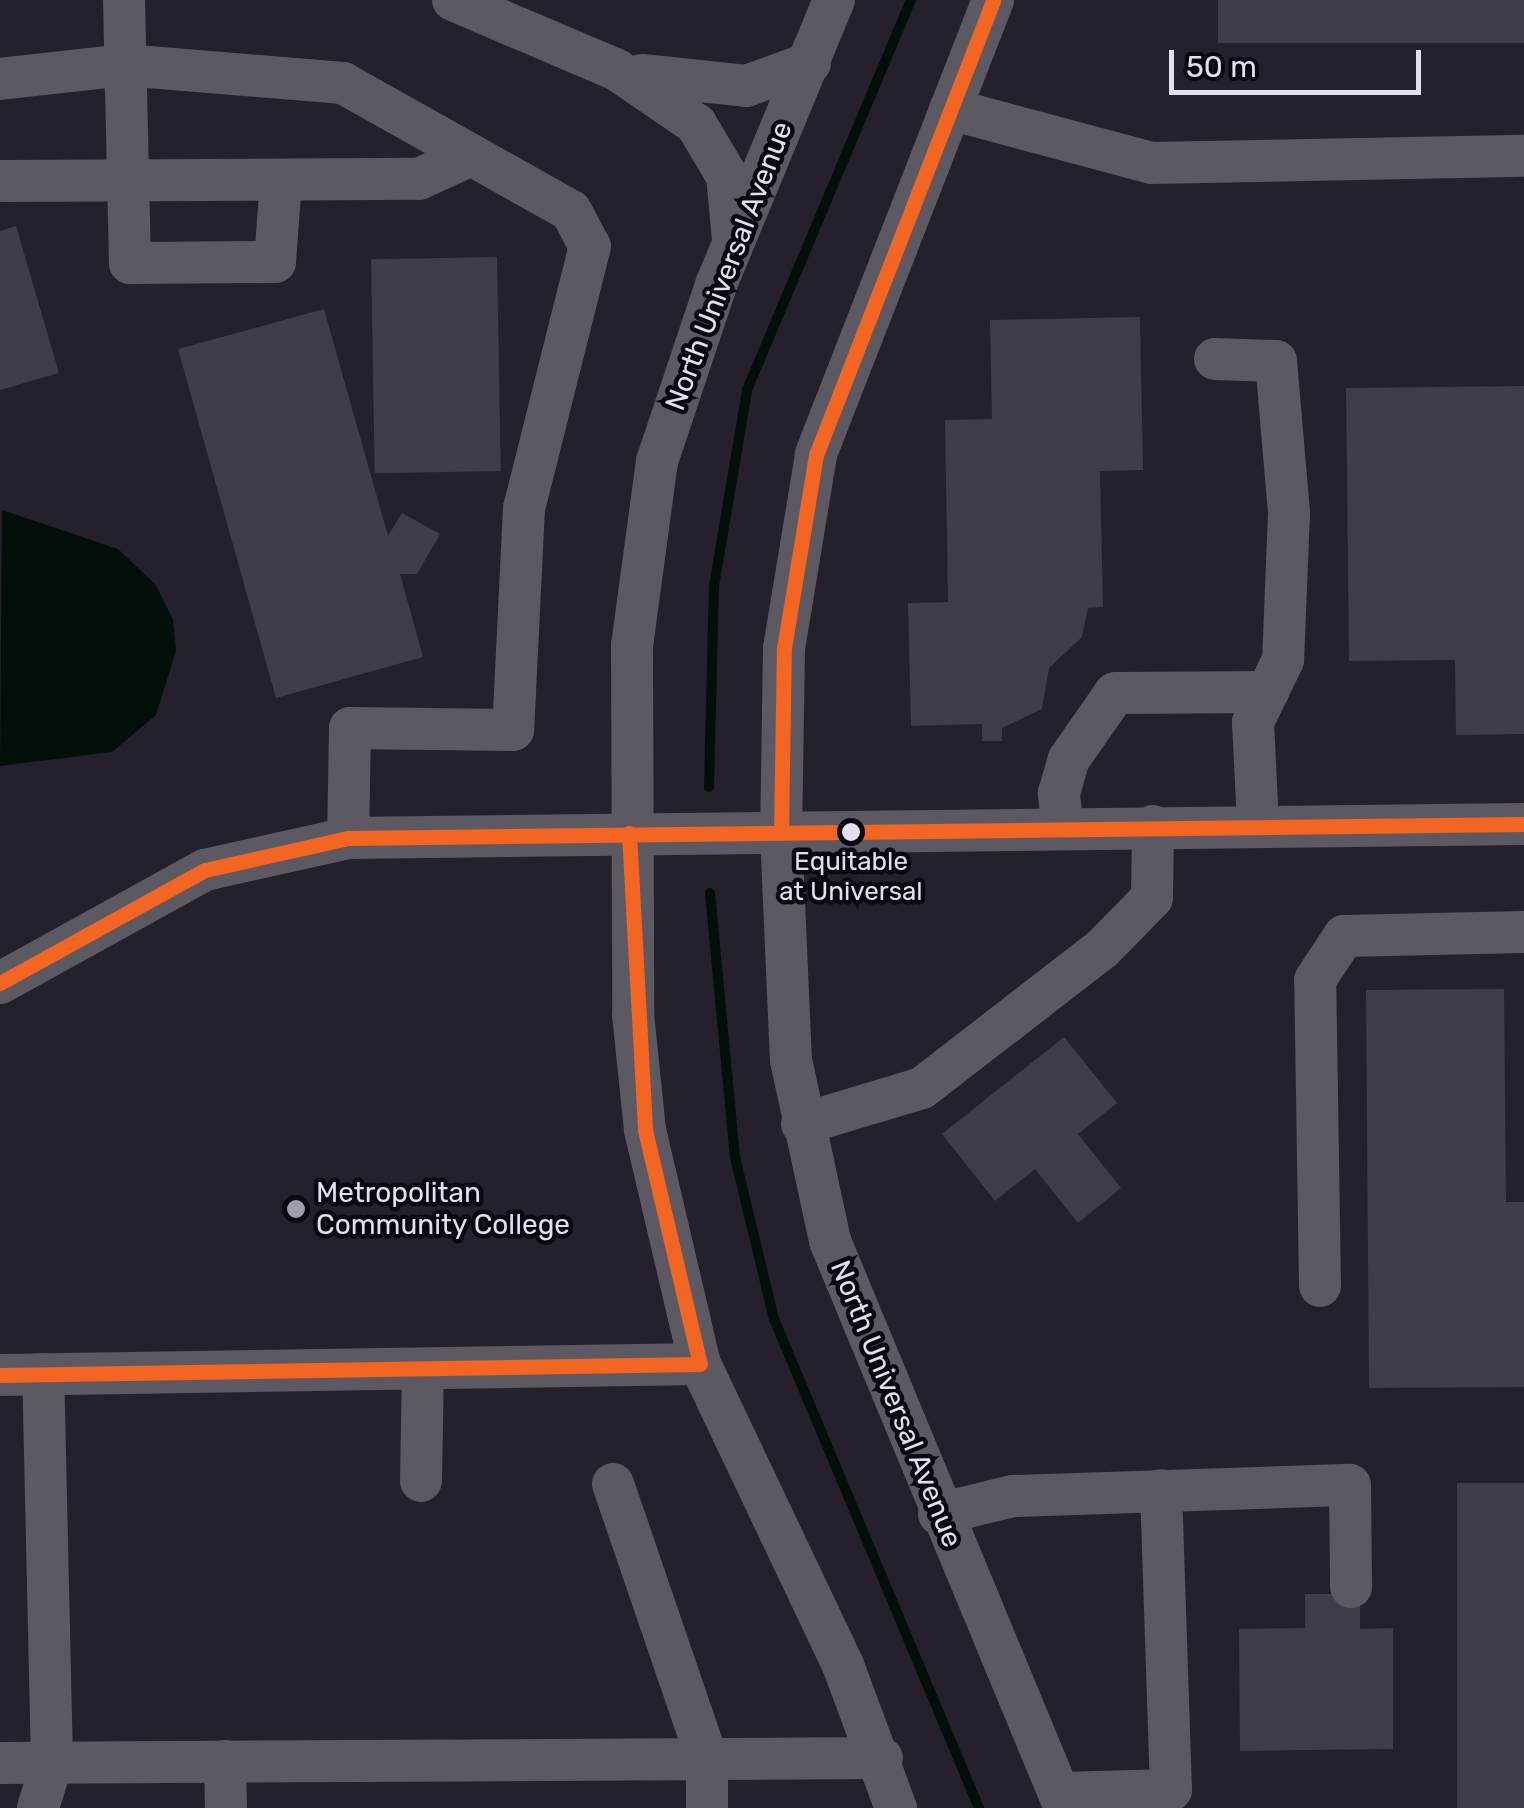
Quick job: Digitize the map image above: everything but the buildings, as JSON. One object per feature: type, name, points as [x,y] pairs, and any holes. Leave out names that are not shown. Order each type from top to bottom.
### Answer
[{"type":"street","points":[[124,0],[130,263],[275,262],[282,180]]},
{"type":"street","points":[[453,0],[617,70],[672,104],[714,148],[734,244]]},
{"type":"street","name":"North Universal Avenue","points":[[834,0],[679,386],[646,524],[629,833],[645,1130],[700,1364],[882,1758],[896,1808]]},
{"type":"street","name":"North Universal Avenue","points":[[993,0],[816,456],[784,648],[781,833],[802,1124],[830,1241],[939,1514],[1063,1800]]},
{"type":"street","points":[[0,79],[124,64],[343,83],[571,211],[592,259],[524,508],[512,730],[350,728],[348,838]]},
{"type":"street","points":[[617,70],[714,88],[776,80],[810,64]]},
{"type":"street","points":[[950,109],[1151,163],[1524,156]]},
{"type":"street","points":[[0,181],[418,179],[471,155]]},
{"type":"street","points":[[1215,359],[1276,361],[1289,513],[1283,660],[1253,722],[1258,825]]},
{"type":"street","points":[[1063,828],[1059,793],[1069,760],[1115,692],[1268,692]]},
{"type":"street","points":[[0,982],[205,870],[348,838],[1524,824]]},
{"type":"street","points":[[802,1124],[922,1088],[1102,949],[1152,898],[1153,826]]},
{"type":"street","points":[[1320,1286],[1315,980],[1344,936],[1524,932]]},
{"type":"street","points":[[0,1375],[700,1364]]},
{"type":"street","points":[[421,1481],[423,1370]]},
{"type":"street","points":[[38,1808],[52,1762],[43,1374]]},
{"type":"street","points":[[613,1484],[707,1759],[708,1808]]},
{"type":"street","points":[[939,1514],[1013,1496],[1350,1485],[1351,1587]]},
{"type":"street","points":[[1063,1800],[1172,1790],[1161,1490]]},
{"type":"street","points":[[0,1763],[882,1758]]},
{"type":"street","points":[[225,1761],[226,1808]]},
{"type":"shaded area","points":[[2,510],[118,549],[156,585],[173,620],[176,651],[156,715],[112,752],[0,766]]},
{"type":"waterway","points":[[709,787],[714,586],[747,390],[911,0]]},
{"type":"waterway","points":[[710,893],[735,1157],[774,1319],[979,1808]]},
{"type":"transit line","points":[[781,833],[784,648],[816,455],[993,0]]},
{"type":"transit line","points":[[0,983],[205,870],[348,838],[1524,824]]},
{"type":"transit line","points":[[629,833],[645,1130],[700,1364]]},
{"type":"transit line","points":[[0,1375],[700,1364]]},
{"type":"place","name":"Equitable at Universal","points":[[851,832]]},
{"type":"place","name":"Metropolitan Community College","points":[[296,1209]]}]
